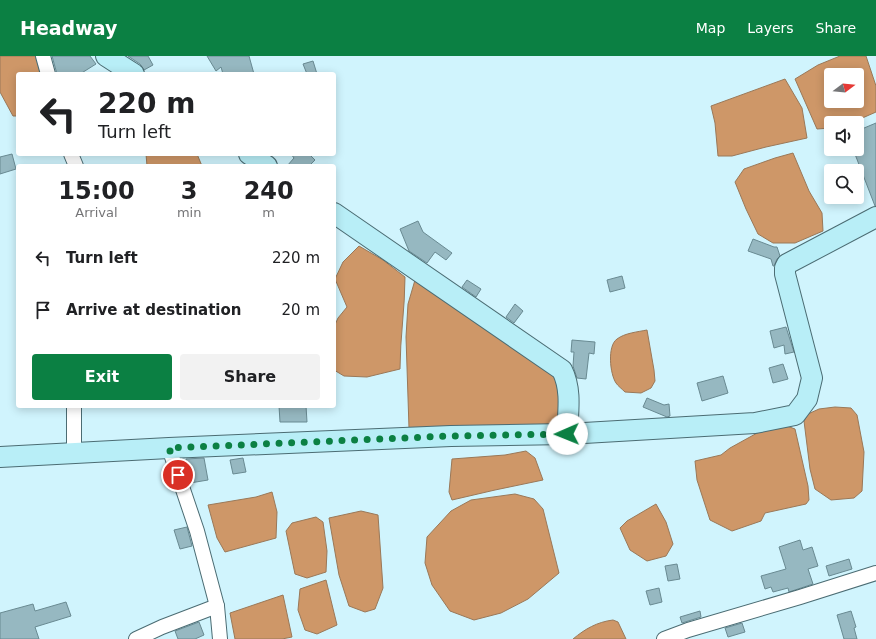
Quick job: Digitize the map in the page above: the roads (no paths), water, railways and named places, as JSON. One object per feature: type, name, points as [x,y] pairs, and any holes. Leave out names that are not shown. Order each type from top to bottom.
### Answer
[{"type":"street","points":[[43,56],[47,72]]},
{"type":"street","points":[[106,56],[131,72]]},
{"type":"street","points":[[252,156],[264,164]]},
{"type":"street","points":[[336,213],[562,370],[567,380],[569,390],[567,434]]},
{"type":"street","points":[[0,457],[74,452],[450,436],[567,434],[755,423],[795,415],[807,399],[812,378],[785,274],[785,268],[787,264],[876,217]]},
{"type":"street","points":[[74,408],[74,452]]},
{"type":"street","points":[[169,448],[197,531],[217,606],[220,639]]},
{"type":"street","points":[[664,639],[688,630],[800,598],[876,573]]},
{"type":"street","points":[[136,639],[162,627],[217,606]]}]
